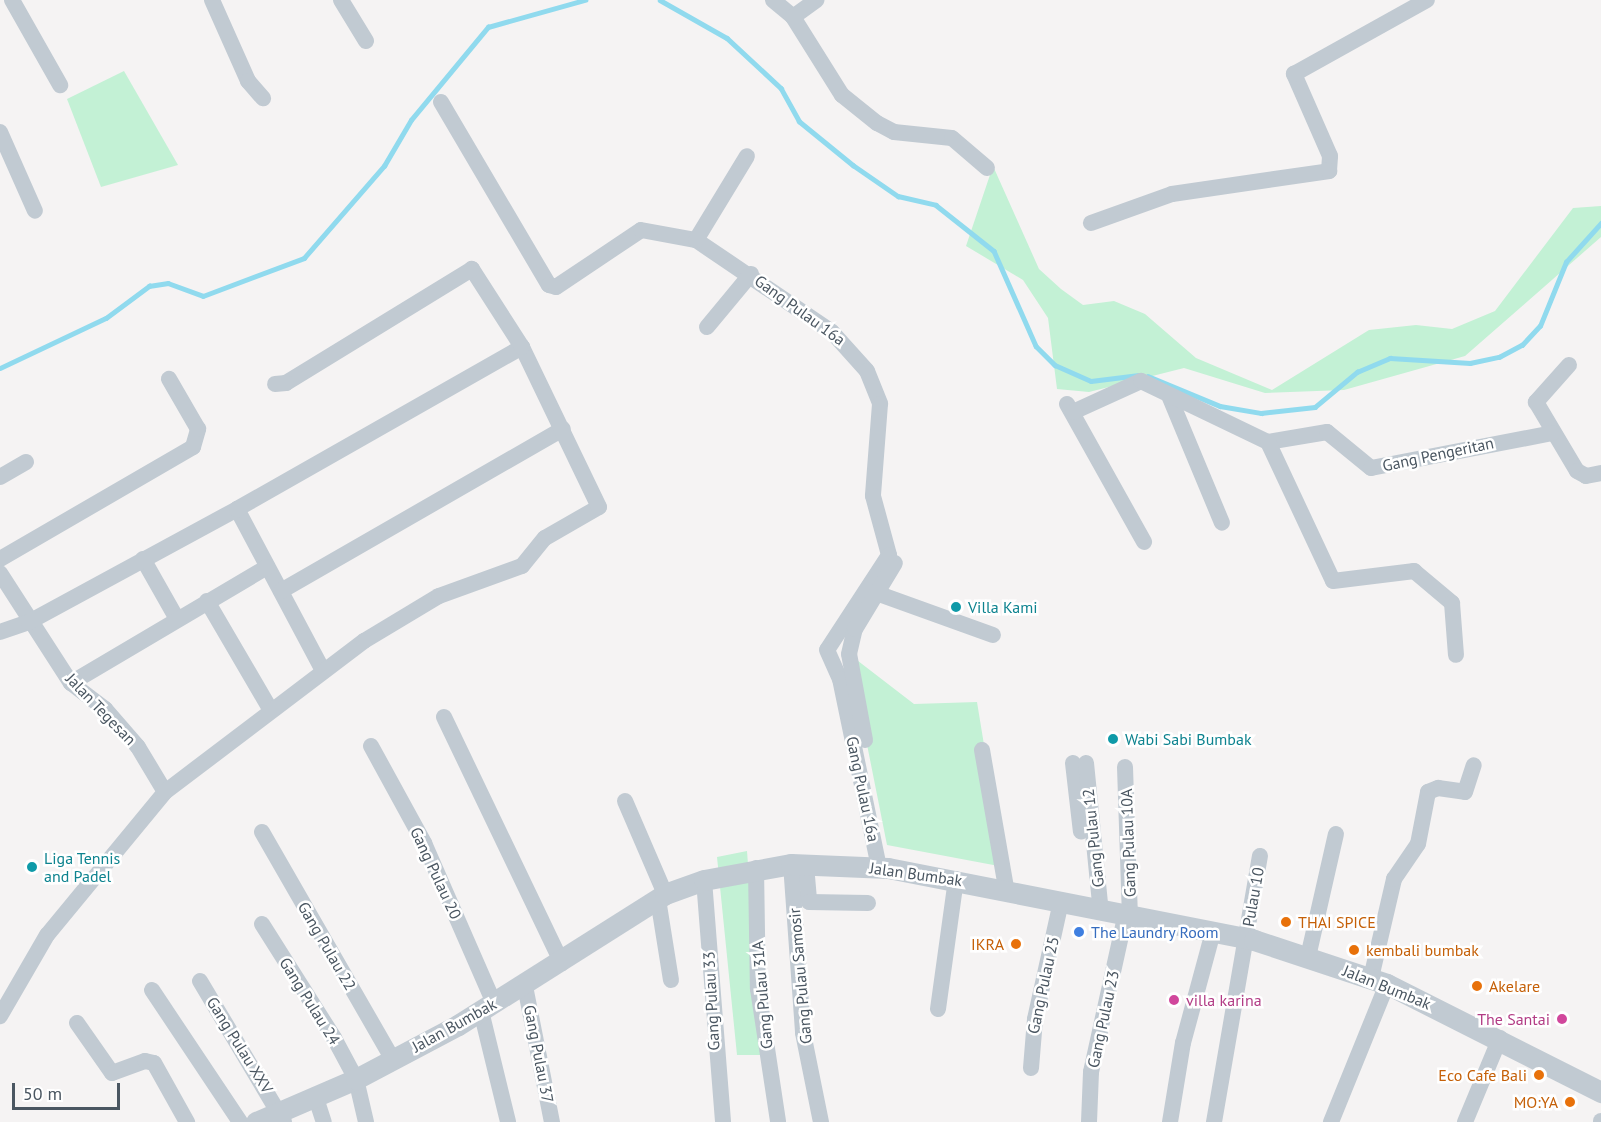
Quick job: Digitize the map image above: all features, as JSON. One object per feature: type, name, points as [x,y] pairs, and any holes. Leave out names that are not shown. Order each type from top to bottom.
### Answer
[{"type":"street","points":[[12,0],[60,85]]},
{"type":"street","points":[[212,0],[240,66],[263,98]]},
{"type":"street","points":[[341,0],[366,41]]},
{"type":"street","points":[[773,0],[793,17],[842,95],[877,123],[894,132],[952,138],[987,168]]},
{"type":"street","points":[[793,17],[816,0]]},
{"type":"street","points":[[1091,223],[1172,194],[1329,171],[1330,156],[1294,74],[1427,0]]},
{"type":"street","points":[[441,102],[549,285],[556,287],[641,230],[696,240],[747,156]]},
{"type":"street","points":[[0,132],[35,211]]},
{"type":"street","name":"Gang Pulau 16a","points":[[696,240],[751,274],[852,349],[880,404],[873,496],[889,555],[827,650],[840,679],[884,868]]},
{"type":"street","points":[[0,1016],[47,935],[165,792],[270,709],[323,671],[439,596],[522,566],[545,538],[599,507],[522,347],[472,269],[286,383],[275,384]]},
{"type":"street","points":[[707,327],[751,274]]},
{"type":"street","points":[[0,632],[29,622],[237,509],[522,347]]},
{"type":"street","points":[[1569,365],[1536,398],[1553,433],[1577,471],[1586,476],[1601,473]]},
{"type":"street","points":[[0,559],[193,447],[198,429],[169,379]]},
{"type":"street","points":[[1144,542],[1069,408],[1131,382],[1150,384],[1170,398],[1268,442],[1333,581],[1414,571],[1452,603],[1456,655]]},
{"type":"street","points":[[1170,398],[1222,523]]},
{"type":"street","points":[[280,591],[563,429]]},
{"type":"street","name":"Gang Pengeritan","points":[[1268,442],[1327,432],[1371,468],[1553,433]]},
{"type":"street","points":[[0,477],[26,462]]},
{"type":"street","points":[[237,509],[323,671]]},
{"type":"street","points":[[143,559],[177,619]]},
{"type":"street","points":[[884,868],[849,654],[855,629],[879,594],[895,563]]},
{"type":"street","points":[[71,682],[267,567]]},
{"type":"street","name":"Jalan Tegesan","points":[[0,573],[29,622],[71,682],[105,709],[138,747],[165,792]]},
{"type":"street","points":[[879,594],[993,635]]},
{"type":"street","points":[[207,601],[270,709]]},
{"type":"street","points":[[444,717],[562,963]]},
{"type":"street","name":"Gang Pulau 20","points":[[371,746],[424,843],[487,1007],[508,1122]]},
{"type":"street","points":[[982,750],[1006,888]]},
{"type":"street","name":"Gang Pulau 12","points":[[1079,763],[1096,911]]},
{"type":"street","points":[[1331,1122],[1379,981],[1394,879],[1418,844],[1428,792],[1438,788],[1465,792],[1474,765]]},
{"type":"street","name":"Gang Pulau 10A","points":[[1125,768],[1128,918]]},
{"type":"street","points":[[625,801],[662,896],[671,980]]},
{"type":"street","name":"Gang Pulau 22","points":[[262,832],[393,1060]]},
{"type":"street","points":[[1308,957],[1336,834]]},
{"type":"street","name":"Pulau 10","points":[[1214,1122],[1260,856]]},
{"type":"street","points":[[799,865],[809,902],[868,903]]},
{"type":"street","name":"Jalan Bumbak","points":[[256,1122],[282,1116],[315,1095],[356,1079],[393,1060],[525,986],[662,896],[704,880],[756,868],[799,865],[884,868],[956,879],[1006,888],[1128,918],[1246,938],[1379,981],[1500,1038],[1601,1092]]},
{"type":"street","name":"Gang Pulau Samosir","points":[[799,865],[803,1033],[821,1122]]},
{"type":"street","name":"Gang Pulau 31A","points":[[756,868],[758,989],[777,1122]]},
{"type":"street","points":[[938,1009],[956,879]]},
{"type":"street","name":"Gang Pulau 33","points":[[704,880],[723,1122]]},
{"type":"street","name":"Gang Pulau 25","points":[[1031,1068],[1035,1019],[1061,902]]},
{"type":"street","name":"Gang Pulau 23","points":[[1089,1122],[1091,1072],[1128,918]]},
{"type":"street","name":"Gang Pulau 24","points":[[262,924],[356,1079],[366,1122]]},
{"type":"street","points":[[1170,1122],[1183,1043],[1213,932]]},
{"type":"street","name":"Gang Pulau XXV","points":[[200,981],[282,1116]]},
{"type":"street","name":"Gang Pulau 37","points":[[525,986],[552,1122]]},
{"type":"street","points":[[152,990],[240,1122]]},
{"type":"street","points":[[77,1023],[112,1073],[145,1061],[154,1063],[187,1122]]},
{"type":"street","points":[[1465,1122],[1500,1038]]},
{"type":"street","points":[[315,1095],[324,1122]]},
{"type":"green space","points":[[124,71],[178,165],[101,187],[67,99]]},
{"type":"green space","points":[[993,166],[1039,269],[1061,289],[1083,305],[1114,301],[1145,314],[1196,358],[1272,390],[1369,330],[1416,325],[1452,329],[1495,311],[1573,208],[1601,206],[1601,237],[1465,356],[1344,390],[1265,393],[1184,368],[1089,392],[1057,389],[1048,318],[1023,280],[966,246]]},
{"type":"green space","points":[[849,654],[914,704],[977,702],[1004,867],[887,845]]},
{"type":"green space","points":[[747,851],[762,1055],[737,1055],[717,857]]},
{"type":"waterway","points":[[0,368],[106,318],[149,286],[168,283],[203,296],[304,258],[384,166],[411,120],[488,27],[585,0]]},
{"type":"waterway","points":[[660,0],[727,38],[781,88],[799,121],[853,165],[898,196],[936,205],[994,251],[1036,346],[1055,365],[1091,381],[1139,375]]},
{"type":"waterway","points":[[1148,376],[1220,406],[1261,413],[1315,407],[1357,372],[1390,358],[1470,363],[1499,357],[1522,345],[1540,326],[1566,262],[1601,223]]},
{"type":"place","name":"Villa Kami","points":[[956,607]]},
{"type":"place","name":"Wabi Sabi Bumbak","points":[[1113,739]]},
{"type":"place","name":"Liga Tennis and Padel","points":[[32,867]]},
{"type":"place","name":"THAI SPICE","points":[[1286,922]]},
{"type":"place","name":"The Laundry Room","points":[[1079,932]]},
{"type":"place","name":"IKRA","points":[[1016,944]]},
{"type":"place","name":"kembali bumbak","points":[[1354,950]]},
{"type":"place","name":"Akelare","points":[[1477,986]]},
{"type":"place","name":"villa karina","points":[[1174,1000]]},
{"type":"place","name":"The Santai","points":[[1562,1019]]},
{"type":"place","name":"Eco Cafe Bali","points":[[1539,1075]]},
{"type":"place","name":"MO:YA","points":[[1570,1102]]}]
